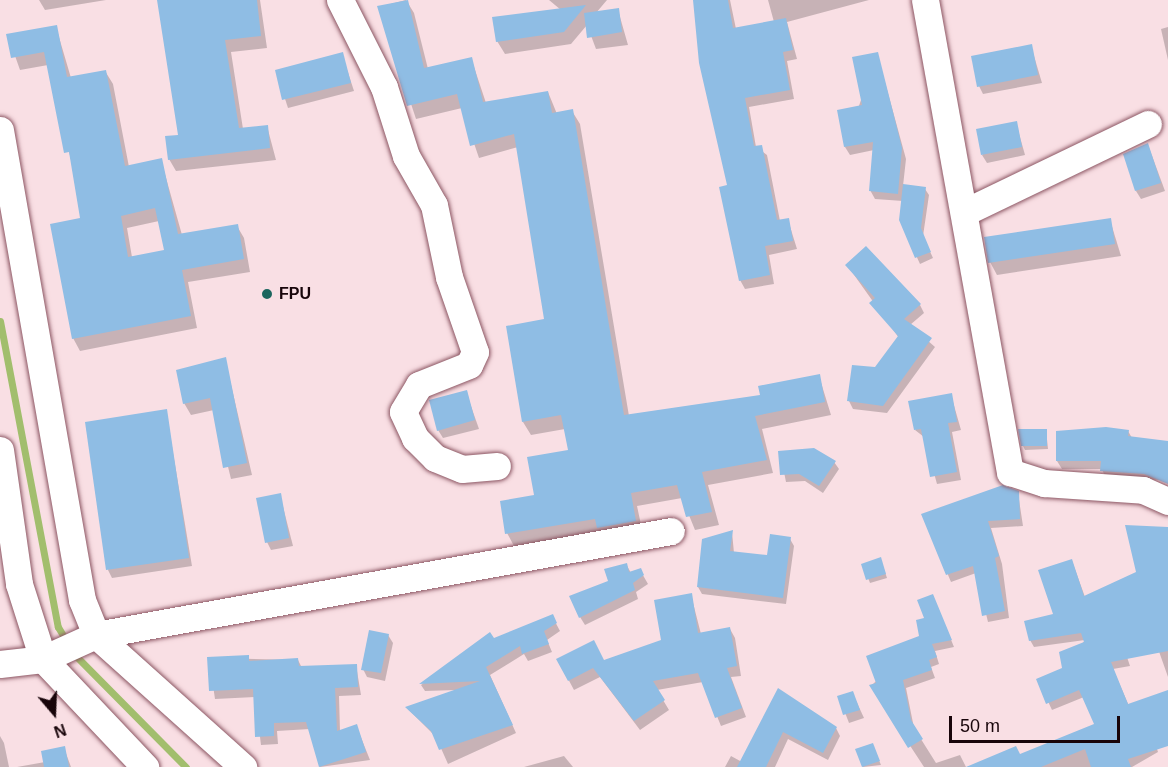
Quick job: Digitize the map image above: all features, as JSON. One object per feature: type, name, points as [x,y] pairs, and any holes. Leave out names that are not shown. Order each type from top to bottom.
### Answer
[{"type":"street","points":[[340,0],[384,87],[406,156],[434,205],[449,277],[475,352],[469,365],[419,386],[403,412],[415,438],[435,458],[462,469],[497,466]]},
{"type":"street","points":[[925,0],[1010,472],[1044,483],[1143,490],[1168,501]]},
{"type":"street","points":[[965,212],[1148,124]]},
{"type":"street","points":[[0,130],[58,479],[82,600],[96,634],[243,767]]},
{"type":"street","points":[[0,450],[19,584],[43,659],[146,767]]},
{"type":"street","points":[[0,664],[43,659],[96,634],[671,531]]},
{"type":"building","points":[[157,0],[257,0],[261,36],[225,40],[239,128],[268,125],[270,148],[168,160],[165,136],[178,135]]},
{"type":"building","points":[[408,0],[424,68],[472,57],[483,102],[548,91],[552,113],[573,109],[624,415],[760,395],[758,386],[820,374],[825,402],[755,416],[767,460],[702,472],[712,512],[686,517],[677,485],[631,493],[636,521],[597,528],[595,519],[505,534],[500,501],[534,495],[527,457],[568,450],[561,415],[522,422],[506,326],[544,319],[514,134],[470,146],[457,94],[407,106],[377,6]]},
{"type":"building","points":[[693,0],[728,0],[733,28],[786,18],[793,50],[783,52],[790,90],[745,98],[754,146],[762,145],[777,220],[789,218],[793,241],[765,246],[770,275],[739,281],[719,187],[727,185],[699,63]]},
{"type":"building","points":[[586,5],[564,32],[496,42],[492,17]]},
{"type":"building","points":[[619,8],[622,32],[587,38],[584,13]]},
{"type":"building","points":[[57,25],[67,77],[106,70],[125,166],[162,158],[178,234],[238,224],[244,259],[182,270],[191,316],[72,339],[50,224],[80,218],[69,152],[64,153],[44,52],[11,58],[6,34]],"holes":[[[155,208],[164,250],[128,257],[121,216]]]},
{"type":"building","points":[[1032,44],[1038,75],[977,87],[971,56]]},
{"type":"building","points":[[343,52],[351,83],[282,100],[275,70]]},
{"type":"building","points":[[878,52],[902,148],[898,194],[869,191],[873,142],[844,147],[837,110],[862,105],[852,57]]},
{"type":"building","points":[[1017,121],[1022,147],[981,155],[976,129]]},
{"type":"building","points":[[1148,143],[1161,183],[1135,191],[1123,154]]},
{"type":"building","points":[[903,184],[926,187],[921,228],[931,252],[915,258],[899,220]]},
{"type":"building","points":[[1111,218],[1115,244],[988,263],[984,237]]},
{"type":"building","points":[[866,246],[921,304],[904,319],[932,338],[883,406],[847,401],[852,365],[875,367],[898,336],[869,303],[875,298],[845,265]]},
{"type":"building","points":[[226,357],[247,463],[223,468],[210,398],[183,404],[176,370]]},
{"type":"building","points":[[467,390],[475,420],[437,431],[429,400]]},
{"type":"building","points":[[952,393],[957,422],[948,423],[957,472],[930,477],[921,429],[914,430],[908,401]]},
{"type":"building","points":[[167,409],[189,558],[106,570],[85,422]]},
{"type":"building","points":[[1106,427],[1129,430],[1128,436],[1168,441],[1168,484],[1144,474],[1100,471],[1101,461],[1056,461],[1056,431]]},
{"type":"building","points":[[1018,429],[1047,429],[1047,446],[1021,446]]},
{"type":"building","points":[[814,448],[836,461],[819,486],[799,474],[780,475],[778,451]]},
{"type":"building","points":[[1003,485],[1019,491],[1020,519],[988,521],[999,556],[995,558],[1005,611],[982,616],[973,566],[946,575],[921,514]]},
{"type":"building","points":[[281,493],[289,538],[265,543],[256,498]]},
{"type":"building","points":[[1125,525],[1168,527],[1168,651],[1111,662],[1128,704],[1168,690],[1168,746],[1128,759],[1131,767],[1091,767],[1085,749],[1041,767],[966,767],[1016,746],[1020,754],[1094,724],[1079,690],[1046,704],[1036,679],[1062,668],[1059,652],[1084,642],[1081,633],[1029,641],[1024,621],[1053,614],[1038,570],[1072,559],[1084,596],[1136,572]]},
{"type":"building","points":[[733,530],[730,551],[767,555],[770,534],[791,537],[783,598],[697,587],[702,539]]},
{"type":"building","points":[[881,557],[886,574],[866,580],[861,564]]},
{"type":"building","points":[[627,563],[629,572],[641,568],[644,575],[633,583],[635,590],[579,618],[569,596],[608,581],[604,569]]},
{"type":"building","points":[[692,593],[698,633],[730,627],[737,666],[727,668],[742,708],[715,718],[698,673],[653,681],[665,700],[634,721],[593,668],[568,681],[556,659],[594,640],[604,660],[661,640],[654,600]]},
{"type":"building","points":[[933,594],[952,640],[932,644],[937,657],[929,660],[932,670],[903,680],[911,720],[923,739],[908,748],[869,685],[876,683],[866,656],[919,636],[916,620],[924,618],[917,600]]},
{"type":"building","points":[[553,614],[557,623],[544,631],[549,644],[522,654],[520,646],[486,667],[513,725],[439,750],[431,731],[405,707],[480,681],[419,684],[490,632],[494,638]]},
{"type":"building","points":[[369,630],[389,634],[381,673],[361,670]]},
{"type":"building","points":[[249,655],[249,661],[298,658],[299,666],[357,664],[358,687],[335,688],[337,731],[357,724],[366,752],[319,767],[306,722],[274,723],[274,736],[255,737],[253,689],[209,691],[207,657]]},
{"type":"building","points":[[778,688],[837,727],[823,753],[783,732],[766,767],[737,767]]},
{"type":"building","points":[[853,691],[860,710],[843,715],[837,696]]},
{"type":"building","points":[[873,743],[880,761],[862,767],[855,749]]},
{"type":"building","points":[[65,746],[69,767],[44,767],[41,751]]},
{"type":"waterway","points":[[0,321],[58,627],[67,642]]},
{"type":"waterway","points":[[72,652],[186,767]]},
{"type":"place","name":"FPU","points":[[267,294]]}]
